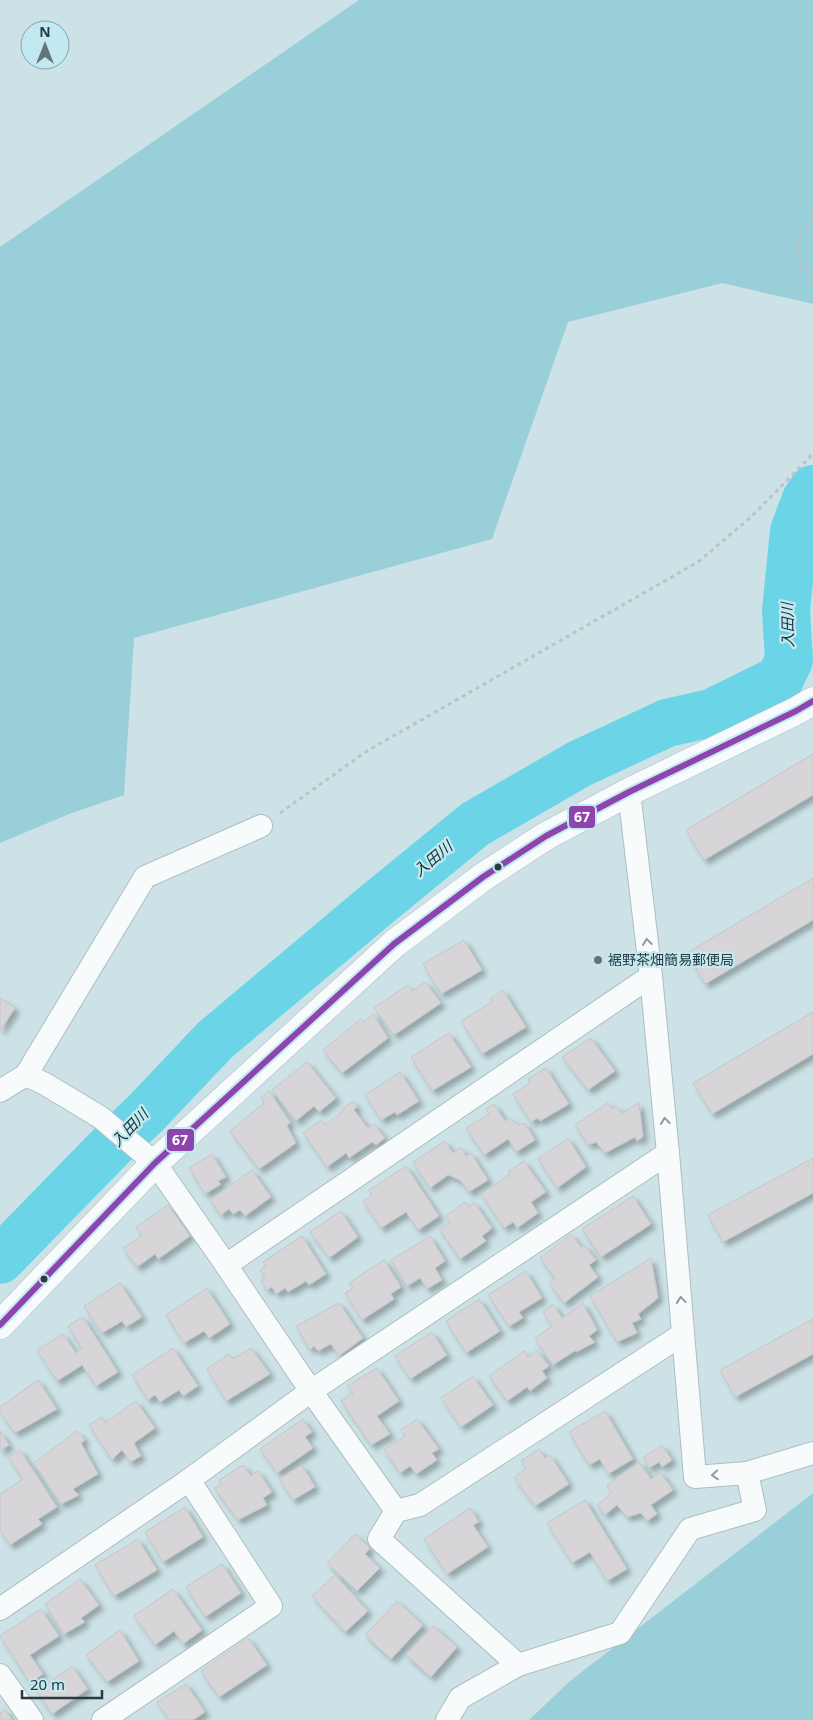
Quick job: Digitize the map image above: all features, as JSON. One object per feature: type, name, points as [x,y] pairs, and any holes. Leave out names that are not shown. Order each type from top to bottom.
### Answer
[{"type":"street","points":[[0,1326],[156,1163],[394,944],[483,878],[546,836],[813,701]]},
{"type":"street","points":[[630,792],[651,976],[668,1154],[695,1477],[747,1473],[813,1453]]},
{"type":"street","points":[[0,1091],[26,1075],[145,877],[261,826]]},
{"type":"street","points":[[226,1265],[651,976]]},
{"type":"street","points":[[26,1075],[45,1084],[100,1117],[156,1163],[311,1391],[396,1511]]},
{"type":"street","points":[[0,1609],[189,1480],[311,1391],[668,1154]]},
{"type":"street","points":[[518,1666],[379,1539],[396,1511],[420,1505],[683,1334]]},
{"type":"street","points":[[447,1720],[460,1698],[518,1666],[620,1633],[690,1529],[755,1510],[747,1473]]},
{"type":"street","points":[[103,1720],[271,1606],[189,1480]]},
{"type":"street","points":[[0,1675],[32,1720]]},
{"type":"path","points":[[813,217],[797,244],[800,263],[813,286]]},
{"type":"path","points":[[261,826],[367,751],[698,562],[752,517],[811,459],[813,452]]},
{"type":"shaded area","points":[[359,0],[813,0],[813,304],[722,283],[568,322],[492,539],[134,638],[124,795],[69,814],[0,843],[0,247]]},
{"type":"shaded area","points":[[813,1493],[813,1720],[529,1720],[570,1681]]},
{"type":"building","points":[[813,754],[813,795],[704,860],[686,830]]},
{"type":"building","points":[[813,878],[813,920],[705,984],[687,953]]},
{"type":"building","points":[[464,940],[482,970],[441,994],[423,964]]},
{"type":"building","points":[[425,982],[441,1003],[394,1035],[374,1008],[408,985],[412,991]]},
{"type":"building","points":[[503,990],[526,1027],[482,1054],[461,1021],[492,1002],[490,999]]},
{"type":"building","points":[[0,998],[15,1008],[0,1031]]},
{"type":"building","points":[[813,1012],[813,1054],[712,1114],[693,1083]]},
{"type":"building","points":[[373,1014],[388,1038],[342,1073],[323,1050],[361,1019],[364,1022]]},
{"type":"building","points":[[449,1033],[471,1067],[432,1091],[411,1057]]},
{"type":"building","points":[[591,1038],[615,1071],[588,1090],[562,1057]]},
{"type":"building","points":[[307,1062],[336,1098],[319,1112],[314,1106],[296,1121],[272,1090]]},
{"type":"building","points":[[546,1068],[569,1104],[540,1121],[538,1118],[531,1122],[513,1094],[530,1083],[528,1079]]},
{"type":"building","points":[[400,1072],[419,1101],[397,1115],[395,1112],[381,1120],[365,1095]]},
{"type":"building","points":[[269,1091],[290,1122],[287,1126],[296,1143],[259,1169],[230,1131],[264,1103],[261,1098]]},
{"type":"building","points":[[353,1101],[357,1107],[354,1110],[368,1128],[374,1124],[385,1138],[376,1145],[372,1142],[349,1158],[346,1153],[327,1167],[303,1133],[321,1120],[325,1125]]},
{"type":"building","points":[[608,1103],[613,1109],[616,1106],[622,1113],[639,1103],[643,1137],[637,1141],[635,1137],[605,1153],[596,1142],[588,1145],[575,1125]]},
{"type":"building","points":[[494,1104],[505,1121],[509,1118],[518,1125],[525,1123],[535,1140],[516,1152],[508,1139],[484,1155],[466,1128],[489,1114],[486,1109]]},
{"type":"building","points":[[568,1138],[586,1167],[557,1188],[538,1159]]},
{"type":"building","points":[[445,1141],[453,1153],[461,1147],[466,1156],[471,1153],[488,1180],[469,1192],[460,1180],[448,1175],[430,1188],[413,1162]]},
{"type":"building","points":[[212,1154],[226,1177],[218,1181],[221,1184],[205,1194],[189,1168]]},
{"type":"building","points":[[813,1158],[813,1193],[723,1242],[708,1215]]},
{"type":"building","points":[[524,1161],[546,1192],[531,1202],[538,1213],[517,1228],[513,1222],[504,1228],[481,1194],[510,1174],[508,1172]]},
{"type":"building","points":[[406,1166],[439,1216],[418,1230],[406,1212],[381,1228],[363,1201],[372,1195],[369,1190]]},
{"type":"building","points":[[252,1170],[271,1197],[245,1216],[240,1210],[233,1214],[229,1209],[221,1215],[210,1200]]},
{"type":"building","points":[[633,1196],[651,1224],[601,1257],[582,1229]]},
{"type":"building","points":[[465,1202],[469,1208],[474,1202],[492,1228],[482,1236],[486,1241],[460,1259],[439,1229],[450,1222],[446,1216]]},
{"type":"building","points":[[168,1205],[190,1236],[158,1259],[155,1254],[137,1267],[123,1248],[142,1236],[136,1227]]},
{"type":"building","points":[[341,1211],[358,1237],[329,1258],[310,1232]]},
{"type":"building","points":[[571,1234],[581,1247],[584,1245],[596,1260],[589,1265],[598,1277],[564,1303],[549,1283],[555,1278],[540,1258]]},
{"type":"building","points":[[302,1236],[326,1274],[309,1285],[306,1281],[288,1292],[285,1288],[276,1294],[272,1287],[267,1290],[261,1281],[265,1278],[260,1270],[266,1266],[263,1262]]},
{"type":"building","points":[[430,1236],[445,1261],[435,1268],[442,1280],[427,1289],[420,1278],[407,1286],[391,1260]]},
{"type":"building","points":[[651,1258],[658,1298],[638,1314],[641,1319],[632,1323],[637,1333],[617,1342],[590,1296]]},
{"type":"building","points":[[384,1260],[401,1287],[391,1294],[394,1299],[362,1320],[345,1293],[353,1288],[349,1283]]},
{"type":"building","points":[[526,1271],[542,1298],[519,1312],[523,1318],[509,1326],[488,1295]]},
{"type":"building","points":[[120,1283],[142,1317],[126,1327],[122,1321],[102,1333],[84,1306]]},
{"type":"building","points":[[207,1288],[230,1324],[209,1338],[204,1331],[184,1343],[166,1315]]},
{"type":"building","points":[[479,1299],[500,1331],[466,1353],[446,1321]]},
{"type":"building","points":[[339,1303],[363,1338],[339,1356],[331,1344],[318,1351],[314,1346],[310,1350],[296,1326]]},
{"type":"building","points":[[583,1303],[597,1330],[589,1336],[595,1342],[576,1352],[576,1350],[553,1365],[535,1338],[552,1326],[543,1312],[553,1304],[562,1318]]},
{"type":"building","points":[[83,1317],[118,1372],[96,1386],[82,1365],[57,1381],[37,1350],[63,1334],[76,1353],[82,1348],[68,1326]]},
{"type":"building","points":[[813,1319],[813,1354],[735,1397],[720,1370]]},
{"type":"building","points":[[432,1332],[447,1355],[410,1379],[395,1356]]},
{"type":"building","points":[[173,1348],[198,1386],[183,1396],[179,1390],[160,1402],[155,1395],[148,1400],[132,1375]]},
{"type":"building","points":[[251,1348],[270,1374],[226,1401],[207,1369],[229,1354],[233,1359]]},
{"type":"building","points":[[537,1350],[549,1366],[542,1371],[547,1378],[530,1391],[527,1387],[507,1401],[489,1376],[524,1351],[528,1357]]},
{"type":"building","points":[[377,1368],[399,1401],[377,1416],[390,1434],[371,1445],[341,1401],[353,1393],[347,1386]]},
{"type":"building","points":[[473,1376],[493,1405],[461,1427],[441,1398]]},
{"type":"building","points":[[38,1380],[57,1409],[15,1433],[0,1412],[0,1407]]},
{"type":"building","points":[[136,1401],[155,1428],[134,1443],[141,1456],[130,1462],[122,1450],[112,1460],[89,1425],[102,1417],[105,1423]]},
{"type":"building","points":[[605,1411],[633,1459],[608,1474],[600,1459],[589,1465],[569,1432]]},
{"type":"building","points":[[303,1419],[312,1432],[305,1437],[313,1448],[277,1473],[260,1449]]},
{"type":"building","points":[[417,1419],[439,1449],[432,1453],[437,1460],[416,1474],[410,1466],[400,1473],[384,1450],[405,1436],[401,1430]]},
{"type":"building","points":[[0,1431],[9,1445],[0,1451]]},
{"type":"building","points":[[77,1431],[85,1440],[81,1443],[98,1474],[73,1489],[79,1495],[61,1504],[34,1463]]},
{"type":"building","points":[[662,1445],[672,1460],[662,1467],[659,1462],[649,1468],[643,1458]]},
{"type":"building","points":[[539,1449],[545,1458],[550,1455],[569,1484],[535,1506],[514,1478],[526,1468],[521,1461]]},
{"type":"building","points":[[20,1450],[57,1507],[38,1519],[42,1524],[10,1545],[0,1530],[0,1494],[23,1479],[8,1457]]},
{"type":"building","points":[[639,1462],[651,1479],[660,1472],[673,1490],[651,1505],[657,1514],[647,1521],[641,1513],[627,1517],[617,1505],[605,1515],[597,1505],[611,1494],[607,1485]]},
{"type":"building","points":[[243,1465],[251,1476],[258,1471],[272,1492],[263,1498],[267,1505],[238,1520],[214,1488],[221,1484],[219,1480]]},
{"type":"building","points":[[302,1465],[315,1487],[293,1500],[279,1479]]},
{"type":"building","points":[[585,1500],[627,1569],[607,1581],[590,1552],[572,1563],[547,1523]]},
{"type":"building","points":[[185,1507],[203,1537],[163,1562],[145,1532]]},
{"type":"building","points":[[470,1508],[479,1522],[473,1525],[488,1547],[447,1574],[424,1539]]},
{"type":"building","points":[[355,1534],[370,1548],[365,1554],[380,1568],[357,1591],[327,1563]]},
{"type":"building","points":[[138,1539],[157,1570],[114,1596],[95,1565]]},
{"type":"building","points":[[222,1564],[241,1593],[205,1617],[186,1587]]},
{"type":"building","points":[[335,1575],[368,1611],[345,1632],[312,1596]]},
{"type":"building","points":[[80,1579],[99,1605],[81,1618],[85,1622],[64,1634],[45,1604]]},
{"type":"building","points":[[173,1589],[202,1630],[183,1644],[174,1631],[155,1645],[134,1616]]},
{"type":"building","points":[[397,1601],[423,1625],[391,1659],[365,1635]]},
{"type":"building","points":[[41,1609],[59,1636],[30,1655],[43,1674],[30,1683],[0,1636]]},
{"type":"building","points":[[433,1626],[457,1647],[431,1677],[406,1655]]},
{"type":"building","points":[[120,1630],[139,1661],[107,1682],[86,1655]]},
{"type":"building","points":[[248,1638],[267,1665],[219,1697],[201,1671]]},
{"type":"building","points":[[72,1666],[88,1689],[52,1714],[36,1691]]},
{"type":"building","points":[[186,1684],[205,1712],[193,1720],[169,1720],[157,1702]]},
{"type":"building","points":[[5,1709],[12,1720],[0,1720],[0,1713]]},
{"type":"waterway","name":"入田川","points":[[0,1260],[112,1145],[145,1114],[215,1040],[475,824],[579,764],[667,723],[711,713],[780,679],[789,660],[786,611],[794,531],[806,499],[813,489]]},
{"type":"transit line","name":"67","points":[[0,1325],[155,1163],[394,944],[483,877],[546,836],[629,792],[813,701]]},
{"type":"place","name":"裾野茶畑簡易郵便局","points":[[598,960]]}]
